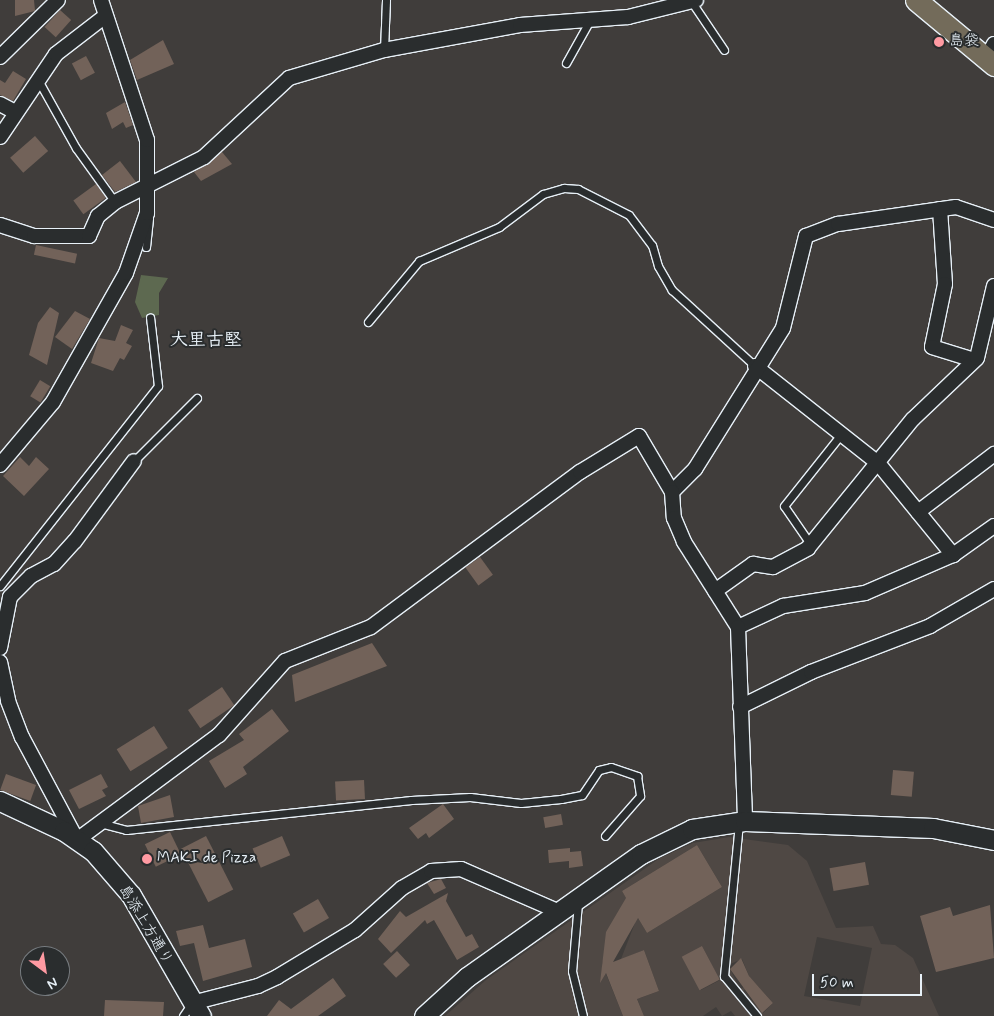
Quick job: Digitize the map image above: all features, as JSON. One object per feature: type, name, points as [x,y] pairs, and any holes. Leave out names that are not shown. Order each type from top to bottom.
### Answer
[{"type":"main road","points":[[916,0],[991,56]]},
{"type":"street","points":[[0,57],[58,0]]},
{"type":"street","points":[[0,465],[54,402],[126,274],[147,213],[150,182],[144,131],[130,79],[104,18],[101,0]]},
{"type":"street","points":[[0,225],[34,236],[89,236],[98,216],[115,202],[150,182],[204,157],[289,78],[384,50],[520,24],[628,18],[694,1]]},
{"type":"street","points":[[0,137],[14,111],[56,54],[104,18]]},
{"type":"street","points":[[0,104],[14,111]]},
{"type":"street","points":[[672,492],[695,470],[756,366],[783,328],[806,236],[838,224],[956,207],[994,220]]},
{"type":"street","points":[[940,210],[945,284],[932,347],[974,360]]},
{"type":"street","points":[[715,591],[753,564],[773,567],[811,545],[913,420],[974,360],[994,286]]},
{"type":"street","points":[[756,366],[843,432],[878,463],[953,555]]},
{"type":"street","points":[[0,662],[8,700],[22,737],[77,840],[219,735],[285,661],[371,627],[580,472],[639,436],[672,492],[674,518],[684,542],[738,627],[742,821]]},
{"type":"street","points":[[918,512],[994,454]]},
{"type":"street","points":[[0,648],[7,606],[17,590],[30,576],[54,564],[75,541],[134,461]]},
{"type":"street","points":[[738,627],[783,606],[865,593],[953,555],[994,526]]},
{"type":"street","points":[[740,707],[811,672],[930,626],[994,589]]},
{"type":"street","name":"島添上方通り","points":[[0,801],[77,840],[131,895],[192,1012]]},
{"type":"street","points":[[424,1016],[466,978],[578,899],[666,839],[692,829],[742,821],[933,828],[994,840]]},
{"type":"street","points":[[192,1012],[277,977],[355,930],[402,888],[431,871],[461,869],[560,912]]},
{"type":"lane","points":[[384,50],[386,0]]},
{"type":"lane","points":[[694,1],[724,50]]},
{"type":"lane","points":[[566,63],[590,20]]},
{"type":"lane","points":[[37,79],[76,148],[115,202]]},
{"type":"lane","points":[[368,322],[419,261],[499,227],[544,194],[564,188],[578,189],[628,215],[652,244],[658,266],[672,290],[756,366]]},
{"type":"lane","points":[[146,247],[147,213]]},
{"type":"lane","points":[[0,586],[158,386],[150,317]]},
{"type":"lane","points":[[134,461],[197,398]]},
{"type":"lane","points":[[811,545],[784,506],[843,432]]},
{"type":"lane","points":[[8,576],[17,590]]},
{"type":"lane","points":[[99,823],[126,830],[411,800],[470,797],[521,803],[562,799],[582,794],[599,770],[611,767],[637,776],[640,796],[604,836]]},
{"type":"lane","points":[[742,821],[724,976],[757,1016]]},
{"type":"lane","points":[[578,899],[572,971],[582,1016]]},
{"type":"shaded area","points":[[729,837],[788,845],[807,861],[836,928],[873,926],[881,944],[895,945],[913,958],[939,1016],[735,1016],[731,1011],[722,1016],[716,1007],[703,1016],[644,1016],[621,959],[635,923],[618,913],[602,964],[623,1016],[445,1016],[486,980],[660,858],[693,843]],"holes":[[[697,845],[722,887],[647,933],[622,891]],[[817,937],[872,948],[860,1006],[804,996]],[[702,946],[720,980],[701,990]],[[644,950],[659,991],[640,998],[625,958]],[[742,959],[752,983],[740,989],[728,965]],[[754,982],[773,1003],[763,1013],[743,991]]]},
{"type":"green space","points":[[141,275],[168,278],[159,293],[159,315],[142,318],[135,302]]},
{"type":"building","points":[[15,0],[34,0],[35,11],[15,16]]},
{"type":"building","points":[[60,10],[71,20],[56,37],[45,27]]},
{"type":"building","points":[[163,40],[174,64],[137,80],[130,60]]},
{"type":"building","points":[[86,56],[95,73],[81,80],[72,64]]},
{"type":"building","points":[[13,71],[26,79],[13,101],[0,95],[0,80],[5,83]]},
{"type":"building","points":[[125,102],[133,125],[126,128],[123,122],[112,129],[106,113]]},
{"type":"building","points":[[35,136],[48,151],[23,173],[10,158]]},
{"type":"building","points":[[222,152],[232,164],[201,181],[194,172]]},
{"type":"building","points":[[120,161],[136,182],[115,192],[102,175]]},
{"type":"building","points":[[96,184],[106,198],[83,214],[73,200]]},
{"type":"building","points":[[36,245],[77,254],[75,264],[34,255]]},
{"type":"building","points":[[50,307],[59,313],[47,365],[29,355],[38,323]]},
{"type":"building","points":[[75,311],[90,319],[72,349],[55,337]]},
{"type":"building","points":[[121,325],[133,330],[126,343],[132,346],[124,360],[120,358],[113,371],[91,363],[99,338],[115,341]]},
{"type":"building","points":[[40,380],[50,386],[41,402],[30,396]]},
{"type":"building","points":[[20,457],[29,466],[36,457],[49,469],[24,496],[3,476]]},
{"type":"building","points":[[480,557],[493,575],[478,585],[465,568]]},
{"type":"building","points":[[372,643],[387,666],[295,702],[292,675]]},
{"type":"building","points":[[222,687],[234,705],[200,728],[188,710]]},
{"type":"building","points":[[272,709],[289,731],[243,767],[247,774],[225,788],[209,761],[244,740],[239,734]]},
{"type":"building","points":[[154,726],[168,748],[130,771],[117,749]]},
{"type":"building","points":[[893,770],[914,772],[912,797],[891,795]]},
{"type":"building","points":[[6,774],[36,785],[30,801],[0,790]]},
{"type":"building","points":[[101,774],[108,787],[102,790],[106,796],[79,809],[69,790]]},
{"type":"building","points":[[364,780],[365,799],[336,800],[335,782]]},
{"type":"building","points":[[170,795],[174,817],[141,823],[138,806]]},
{"type":"building","points":[[443,804],[454,819],[429,838],[426,833],[418,839],[409,828]]},
{"type":"building","points":[[561,814],[563,825],[545,828],[543,817]]},
{"type":"building","points":[[170,832],[181,854],[156,867],[145,844]]},
{"type":"building","points":[[206,836],[233,889],[208,902],[181,849]]},
{"type":"building","points":[[282,836],[290,855],[261,868],[253,849]]},
{"type":"building","points":[[697,845],[722,887],[647,933],[638,918],[613,962],[644,950],[659,991],[637,999],[644,1016],[623,1016],[606,973],[600,983],[606,932],[626,898],[622,891]]},
{"type":"building","points":[[570,848],[570,852],[581,851],[583,866],[569,868],[569,861],[549,863],[548,850]]},
{"type":"building","points":[[865,862],[869,885],[834,891],[830,868]]},
{"type":"building","points":[[441,879],[446,888],[434,894],[427,883]]},
{"type":"building","points":[[448,893],[446,901],[466,937],[472,934],[479,947],[457,960],[434,920],[427,924],[425,920],[391,953],[378,939],[400,911],[406,917]]},
{"type":"building","points":[[318,899],[329,918],[304,933],[293,914]]},
{"type":"building","points":[[990,905],[994,958],[936,972],[920,916],[950,907],[953,916]]},
{"type":"building","points":[[203,925],[209,948],[245,939],[252,967],[203,981],[194,943],[180,946],[176,931]]},
{"type":"building","points":[[702,946],[720,980],[700,990],[682,957]]},
{"type":"building","points":[[397,951],[410,965],[396,978],[383,964]]},
{"type":"building","points":[[741,958],[749,976],[773,1003],[762,1013],[730,969]]},
{"type":"building","points":[[333,978],[346,996],[318,1016],[267,1016],[279,1000],[291,1009]]},
{"type":"building","points":[[105,1000],[164,1002],[163,1016],[104,1016]]},
{"type":"place","name":"島袋","points":[[939,42]]},
{"type":"place","name":"MAKI de Pizza","points":[[147,859]]},
{"type":"district","name":"大里古堅","points":[[206,340]]}]
